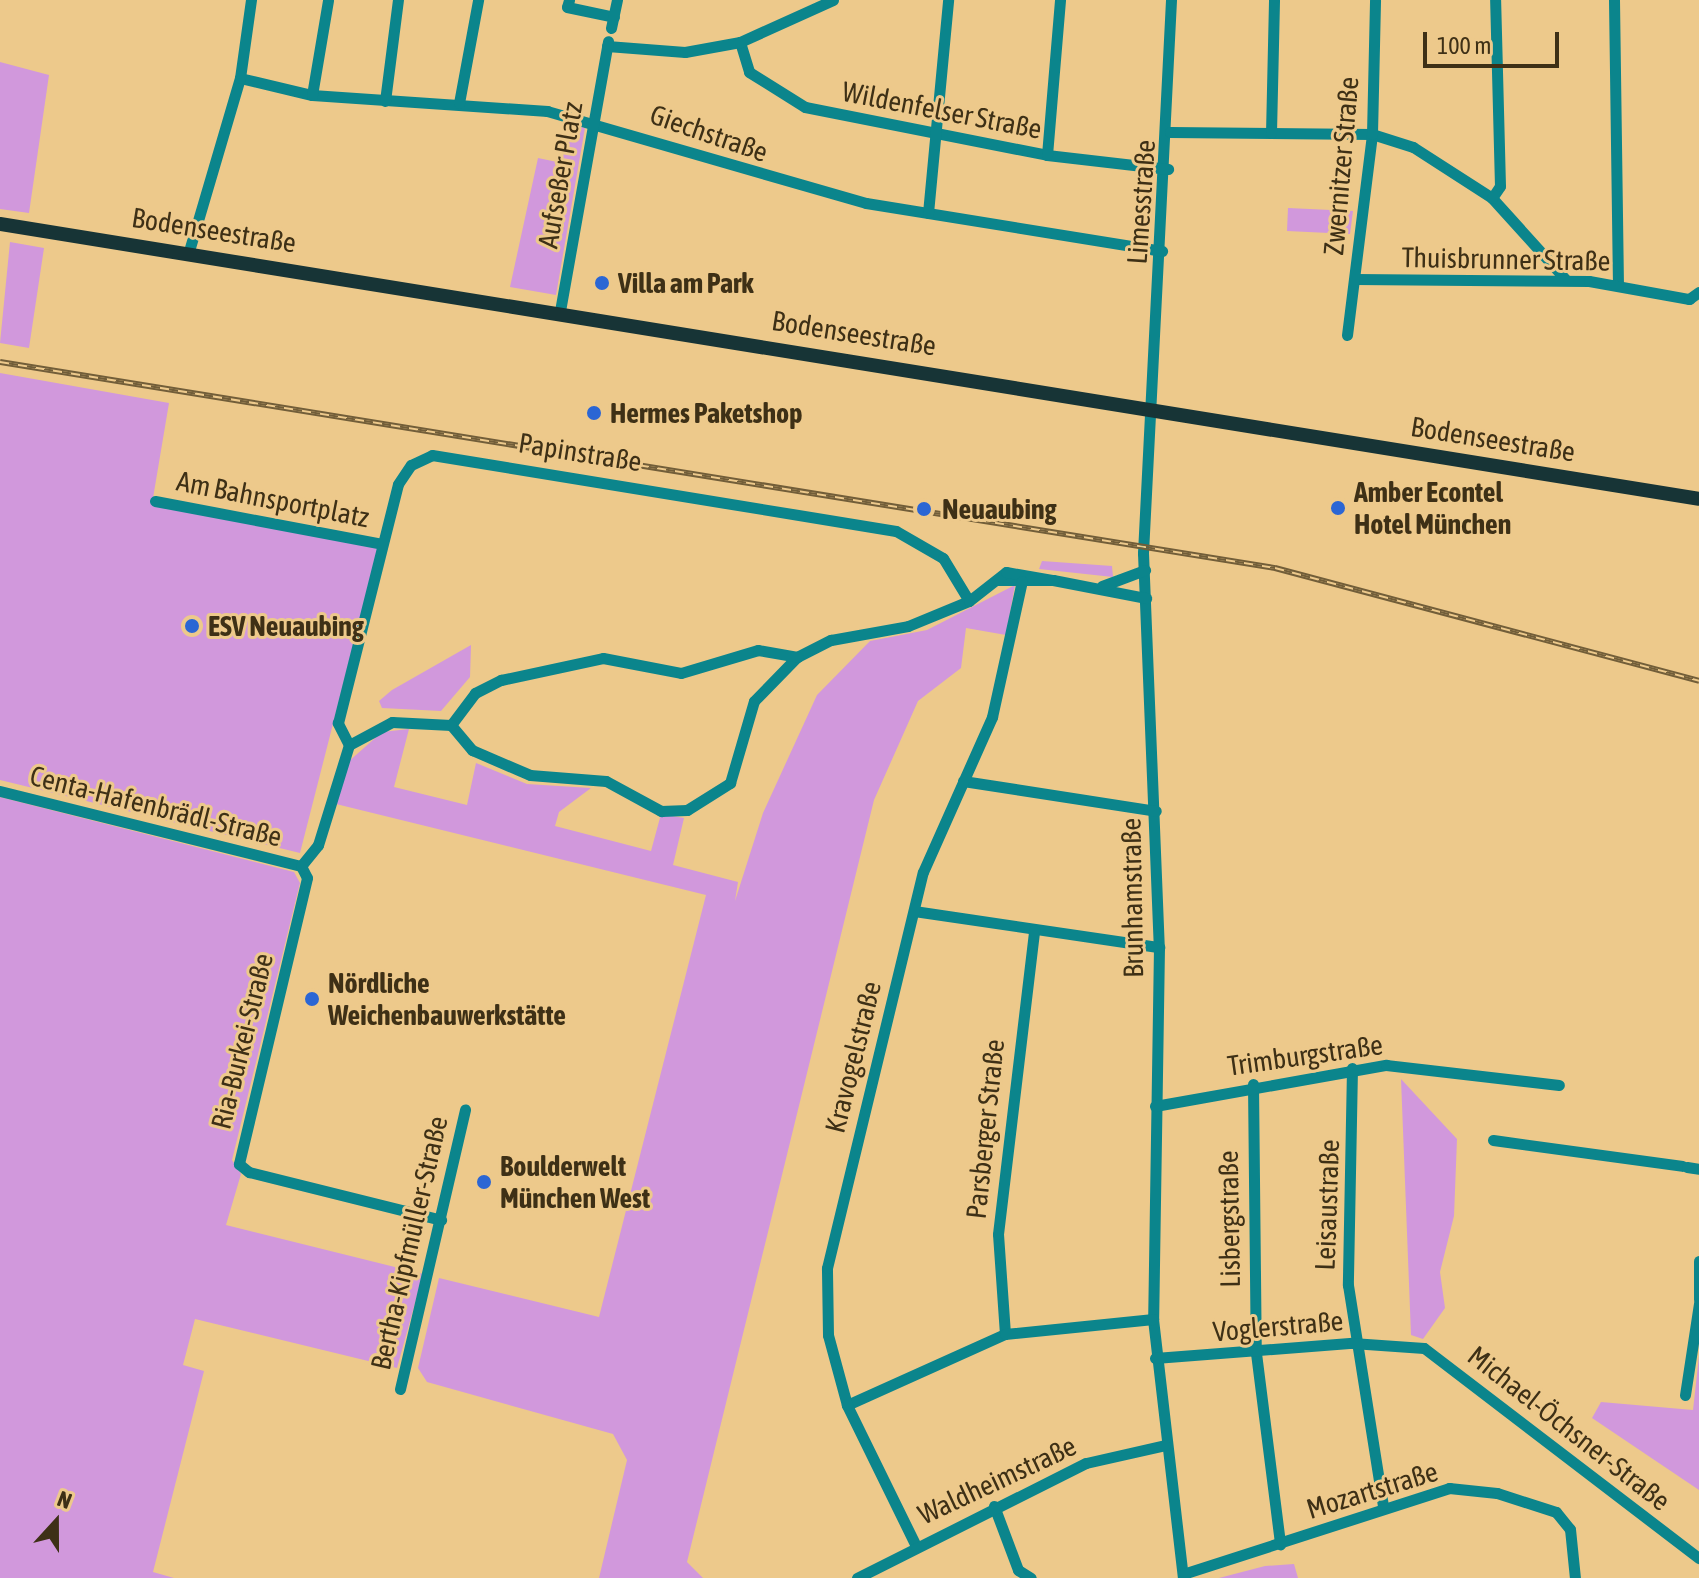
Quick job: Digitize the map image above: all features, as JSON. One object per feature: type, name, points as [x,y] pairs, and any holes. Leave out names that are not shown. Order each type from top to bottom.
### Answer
[{"type":"main road","name":"Bodenseestraße","points":[[0,224],[560,311],[1699,499]]},
{"type":"street","points":[[189,251],[240,78],[251,0]]},
{"type":"street","points":[[312,95],[328,0]]},
{"type":"street","points":[[385,101],[398,0]]},
{"type":"street","points":[[459,103],[478,0]]},
{"type":"street","points":[[569,0],[567,7],[612,22],[617,0]]},
{"type":"street","name":"Aufseßer Platz","points":[[560,311],[608,44],[636,51],[740,42],[833,0]]},
{"type":"street","points":[[928,213],[948,0]]},
{"type":"street","points":[[1047,155],[1060,0]]},
{"type":"street","name":"Limesstraße","points":[[1150,407],[1170,132],[1171,0]]},
{"type":"street","points":[[1271,133],[1274,0]]},
{"type":"street","name":"Zwernitzer Straße","points":[[1347,335],[1372,134],[1375,0]]},
{"type":"street","points":[[1492,198],[1500,186],[1495,0]]},
{"type":"street","points":[[1614,0],[1618,284]]},
{"type":"street","name":"Wildenfelser Straße","points":[[740,42],[749,72],[782,99],[936,136],[1047,155],[1168,169]]},
{"type":"street","name":"Giechstraße","points":[[240,78],[312,95],[459,103],[594,121],[788,184],[928,213],[1162,251]]},
{"type":"street","points":[[1170,132],[1372,134],[1413,147],[1492,198],[1566,280]]},
{"type":"street","name":"Thuisbrunner Straße","points":[[1355,279],[1566,280],[1618,284],[1689,299],[1699,292]]},
{"type":"street","name":"Brunhamstraße","points":[[1150,407],[1145,570],[1159,947],[1153,1319],[1158,1388],[1183,1576]]},
{"type":"street","name":"Papinstraße","points":[[349,745],[338,723],[382,544],[403,475],[420,458],[449,455],[896,531],[943,558],[969,601]]},
{"type":"street","name":"Am Bahnsportplatz","points":[[155,501],[382,544]]},
{"type":"street","points":[[1101,586],[1145,570]]},
{"type":"street","points":[[301,866],[318,845],[349,745],[392,722],[451,725],[472,750],[530,775],[606,781],[661,811],[687,810],[730,783],[754,701],[797,657],[831,640],[908,626],[969,601],[996,580],[1014,571],[1101,586],[1146,598]]},
{"type":"street","points":[[996,580],[1053,580]]},
{"type":"street","name":"Kravogelstraße","points":[[915,1544],[847,1405],[828,1335],[827,1268],[937,829],[992,717],[1022,581]]},
{"type":"street","points":[[451,725],[475,693],[501,680],[603,658],[681,673],[758,650],[797,657]]},
{"type":"street","points":[[963,781],[1156,811]]},
{"type":"street","name":"Centa-Hafenbrädl-Straße","points":[[0,791],[301,866]]},
{"type":"street","name":"Ria-Burkei-Straße","points":[[301,866],[307,878],[239,1164],[249,1172],[441,1220]]},
{"type":"street","points":[[914,911],[1159,947]]},
{"type":"street","name":"Parsberger Straße","points":[[1005,1334],[998,1234],[1034,930]]},
{"type":"street","name":"Trimburgstraße","points":[[1155,1106],[1253,1084],[1352,1068],[1430,1068],[1559,1085]]},
{"type":"street","name":"Leisaustraße","points":[[1352,1068],[1352,1343],[1383,1507]]},
{"type":"street","name":"Lisbergstraße","points":[[1253,1084],[1256,1353],[1280,1544]]},
{"type":"street","name":"Bertha-Kipfmüller-Straße","points":[[400,1389],[465,1109]]},
{"type":"street","points":[[1493,1140],[1689,1167]]},
{"type":"street","points":[[1685,1395],[1699,1301],[1699,1261]]},
{"type":"street","points":[[847,1405],[1005,1334],[1153,1319]]},
{"type":"street","name":"Voglerstraße","points":[[1155,1358],[1256,1353],[1352,1343],[1406,1342]]},
{"type":"street","name":"Michael-Öchsner-Straße","points":[[1406,1342],[1461,1373],[1699,1558]]},
{"type":"street","name":"Waldheimstraße","points":[[857,1578],[915,1544],[1086,1463],[1165,1445]]},
{"type":"street","name":"Mozartstraße","points":[[1183,1576],[1397,1502],[1449,1488],[1497,1493],[1556,1512],[1570,1529],[1575,1578]]},
{"type":"street","points":[[994,1506],[1018,1570],[1031,1578]]},
{"type":"shaded area","points":[[0,62],[49,75],[29,213],[0,209]]},
{"type":"shaded area","points":[[569,124],[585,128],[556,295],[510,287],[538,158],[562,163]]},
{"type":"shaded area","points":[[1288,208],[1353,211],[1350,234],[1287,231]]},
{"type":"shaded area","points":[[10,242],[44,248],[29,348],[0,343]]},
{"type":"shaded area","name":"ESV Neuaubing","points":[[0,373],[169,403],[152,504],[380,540],[300,853],[0,780]]},
{"type":"shaded area","points":[[1042,561],[1112,566],[1113,577],[1039,569]]},
{"type":"shaded area","points":[[1015,585],[1006,635],[966,628],[961,668],[918,701],[874,800],[687,1562],[703,1578],[599,1578],[627,1460],[613,1434],[427,1382],[418,1368],[439,1278],[599,1317],[706,895],[336,804],[348,762],[382,732],[409,729],[394,787],[467,805],[476,763],[527,784],[591,788],[559,812],[555,826],[651,851],[661,814],[684,818],[673,865],[738,882],[735,901],[763,813],[817,695],[870,641],[927,630]]},
{"type":"shaded area","points":[[471,645],[470,677],[441,711],[382,708],[379,701],[392,690]]},
{"type":"shaded area","points":[[0,797],[294,872],[300,883],[232,1160],[241,1174],[226,1225],[423,1274],[397,1368],[195,1319],[183,1365],[204,1371],[153,1572],[174,1578],[0,1578]]},
{"type":"shaded area","points":[[1401,1079],[1457,1139],[1454,1216],[1440,1272],[1445,1308],[1423,1339],[1411,1335]]},
{"type":"shaded area","points":[[1699,1356],[1699,1490],[1592,1418],[1601,1402],[1693,1410]]},
{"type":"shaded area","points":[[1294,1564],[1298,1578],[1219,1578],[1265,1566]]},
{"type":"railway","points":[[0,362],[1275,568],[1699,681]]},
{"type":"place","name":"Villa am Park","points":[[602,283]]},
{"type":"place","name":"Hermes Paketshop","points":[[594,413]]},
{"type":"place","name":"Amber Econtel Hotel München","points":[[1338,508]]},
{"type":"place","name":"Neuaubing","points":[[924,509]]},
{"type":"place","name":"ESV Neuaubing","points":[[192,626]]},
{"type":"place","name":"Nördliche Weichenbauwerkstätte","points":[[312,999]]},
{"type":"place","name":"Boulderwelt München West","points":[[484,1182]]}]
